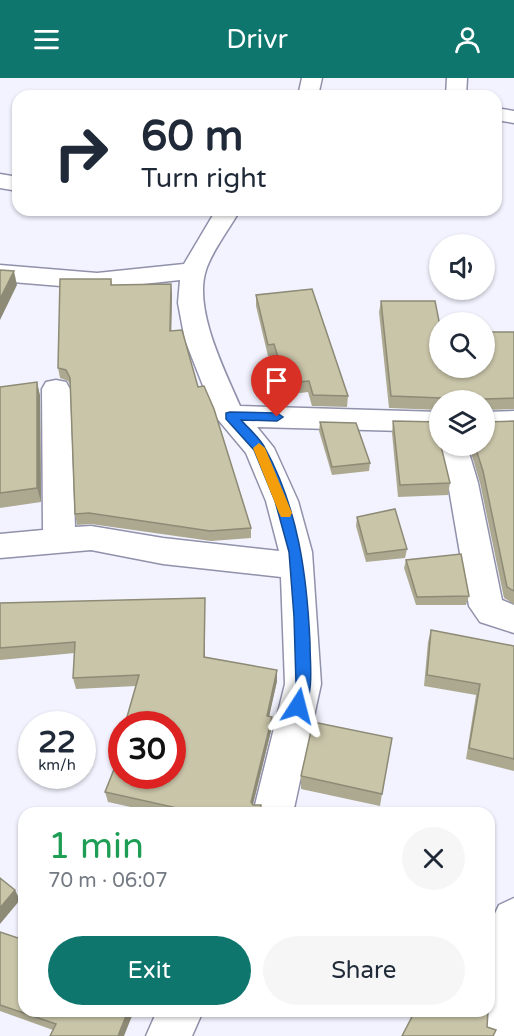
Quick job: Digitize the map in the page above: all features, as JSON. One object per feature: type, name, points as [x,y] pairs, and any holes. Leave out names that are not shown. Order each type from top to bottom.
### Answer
[{"type":"street","points":[[220,216],[193,271],[191,303],[198,340],[230,416],[259,448],[282,501],[296,552],[302,617],[303,684],[274,807]]},
{"type":"street","points":[[0,273],[98,280],[193,271]]},
{"type":"street","points":[[56,389],[59,540]]},
{"type":"street","points":[[230,416],[429,422]]},
{"type":"street","points":[[495,422],[514,421]]},
{"type":"street","points":[[455,456],[463,483],[486,606],[492,612],[514,618]]},
{"type":"street","points":[[0,546],[91,538],[163,550],[297,566]]},
{"type":"street","points":[[507,1036],[511,934],[514,920]]},
{"type":"street","points":[[169,1036],[177,1017]]},
{"type":"building","points":[[0,270],[14,271],[0,299]]},
{"type":"building","points":[[60,279],[111,279],[111,285],[171,284],[170,331],[182,330],[198,387],[204,386],[214,409],[251,528],[210,531],[89,513],[75,514],[70,378],[66,370],[58,368]]},
{"type":"building","points":[[312,289],[348,396],[313,395],[309,381],[286,383],[274,344],[268,345],[256,295]]},
{"type":"building","points":[[381,301],[435,301],[437,312],[429,312],[429,378],[495,378],[495,332],[514,332],[514,398],[495,399],[495,390],[429,390],[429,397],[391,396]]},
{"type":"building","points":[[37,382],[37,488],[0,493],[0,387]]},
{"type":"building","points":[[393,421],[429,422],[429,456],[443,456],[450,483],[400,485]]},
{"type":"building","points":[[514,421],[514,591],[507,587],[478,456],[495,456],[495,422]]},
{"type":"building","points":[[320,422],[356,423],[370,463],[332,467]]},
{"type":"building","points":[[395,509],[407,549],[367,554],[357,517]]},
{"type":"building","points":[[461,554],[469,596],[417,597],[406,560]]},
{"type":"building","points":[[205,598],[204,657],[277,670],[267,716],[272,717],[251,802],[253,805],[261,805],[261,807],[172,807],[105,792],[108,784],[108,789],[186,789],[186,711],[129,711],[139,675],[73,678],[75,642],[0,648],[0,603]]},
{"type":"building","points":[[431,630],[514,646],[514,759],[469,748],[480,684],[427,675]]},
{"type":"building","points":[[313,722],[392,738],[382,794],[301,776]]},
{"type":"building","points":[[0,878],[15,890],[0,908]]},
{"type":"building","points":[[0,932],[18,938],[18,1011],[0,1005]]},
{"type":"building","points":[[35,1017],[126,1017],[118,1036],[50,1036],[56,1024]]},
{"type":"building","points":[[412,1017],[488,1017],[487,1027],[496,1030],[493,1036],[402,1036]]},
{"type":"slow traffic","points":[[259,448],[285,513]]},
{"type":"route","points":[[277,417],[230,416],[259,448],[282,501],[296,552],[302,617],[303,684],[298,706]]}]
